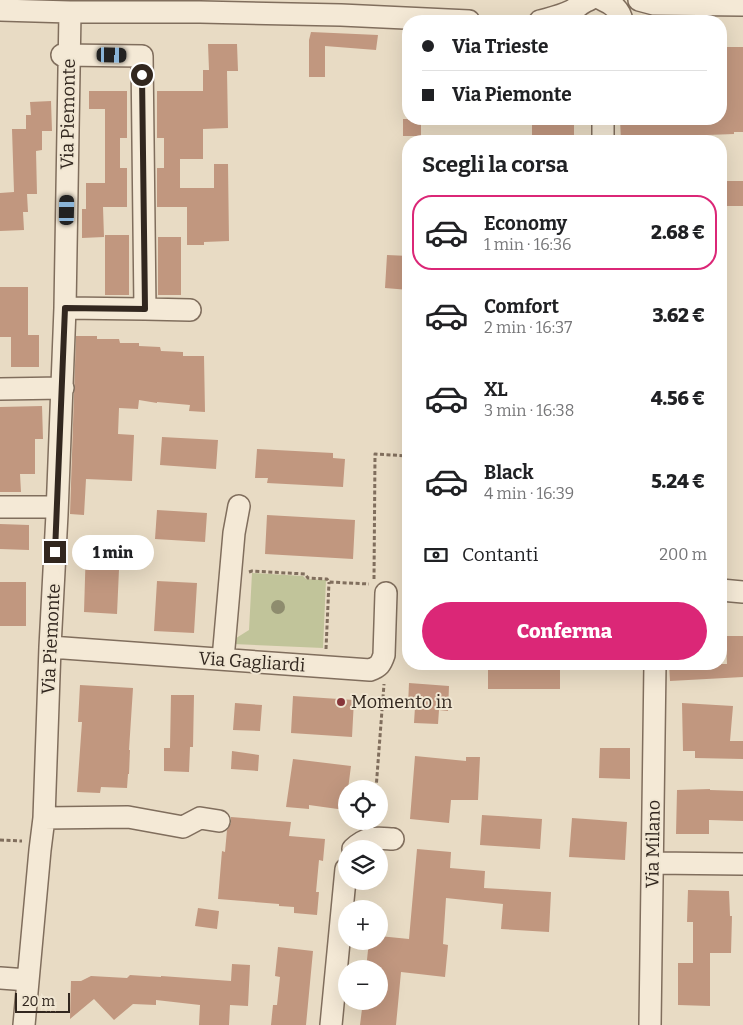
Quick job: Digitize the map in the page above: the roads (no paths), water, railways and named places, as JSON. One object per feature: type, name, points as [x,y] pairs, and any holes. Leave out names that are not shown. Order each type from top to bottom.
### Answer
[{"type":"street","points":[[565,15],[644,1],[743,5]]},
{"type":"street","points":[[5,7],[70,12],[145,6],[209,12],[402,18]]},
{"type":"street","name":"Via Piemonte","points":[[24,1025],[44,818],[50,647],[63,388],[66,54],[70,12]]},
{"type":"street","points":[[66,54],[142,56],[145,309]]},
{"type":"street","points":[[65,308],[190,310]]},
{"type":"street","points":[[0,389],[63,388]]},
{"type":"street","points":[[223,660],[234,534],[239,506]]},
{"type":"street","points":[[0,507],[57,507]]},
{"type":"street","points":[[727,591],[743,592]]},
{"type":"street","name":"Via Gagliardi","points":[[50,647],[370,670],[381,664],[384,654],[386,593]]},
{"type":"street","name":"Via Milano","points":[[650,1025],[655,670]]},
{"type":"street","points":[[44,818],[128,817],[182,826],[200,818],[219,821]]},
{"type":"street","points":[[365,840],[372,838],[393,839]]},
{"type":"street","points":[[653,863],[743,864]]},
{"type":"street","points":[[331,1025],[344,890]]},
{"type":"street","points":[[0,978],[28,980]]},
{"type":"place","name":"Momento in","points":[[341,702]]}]
